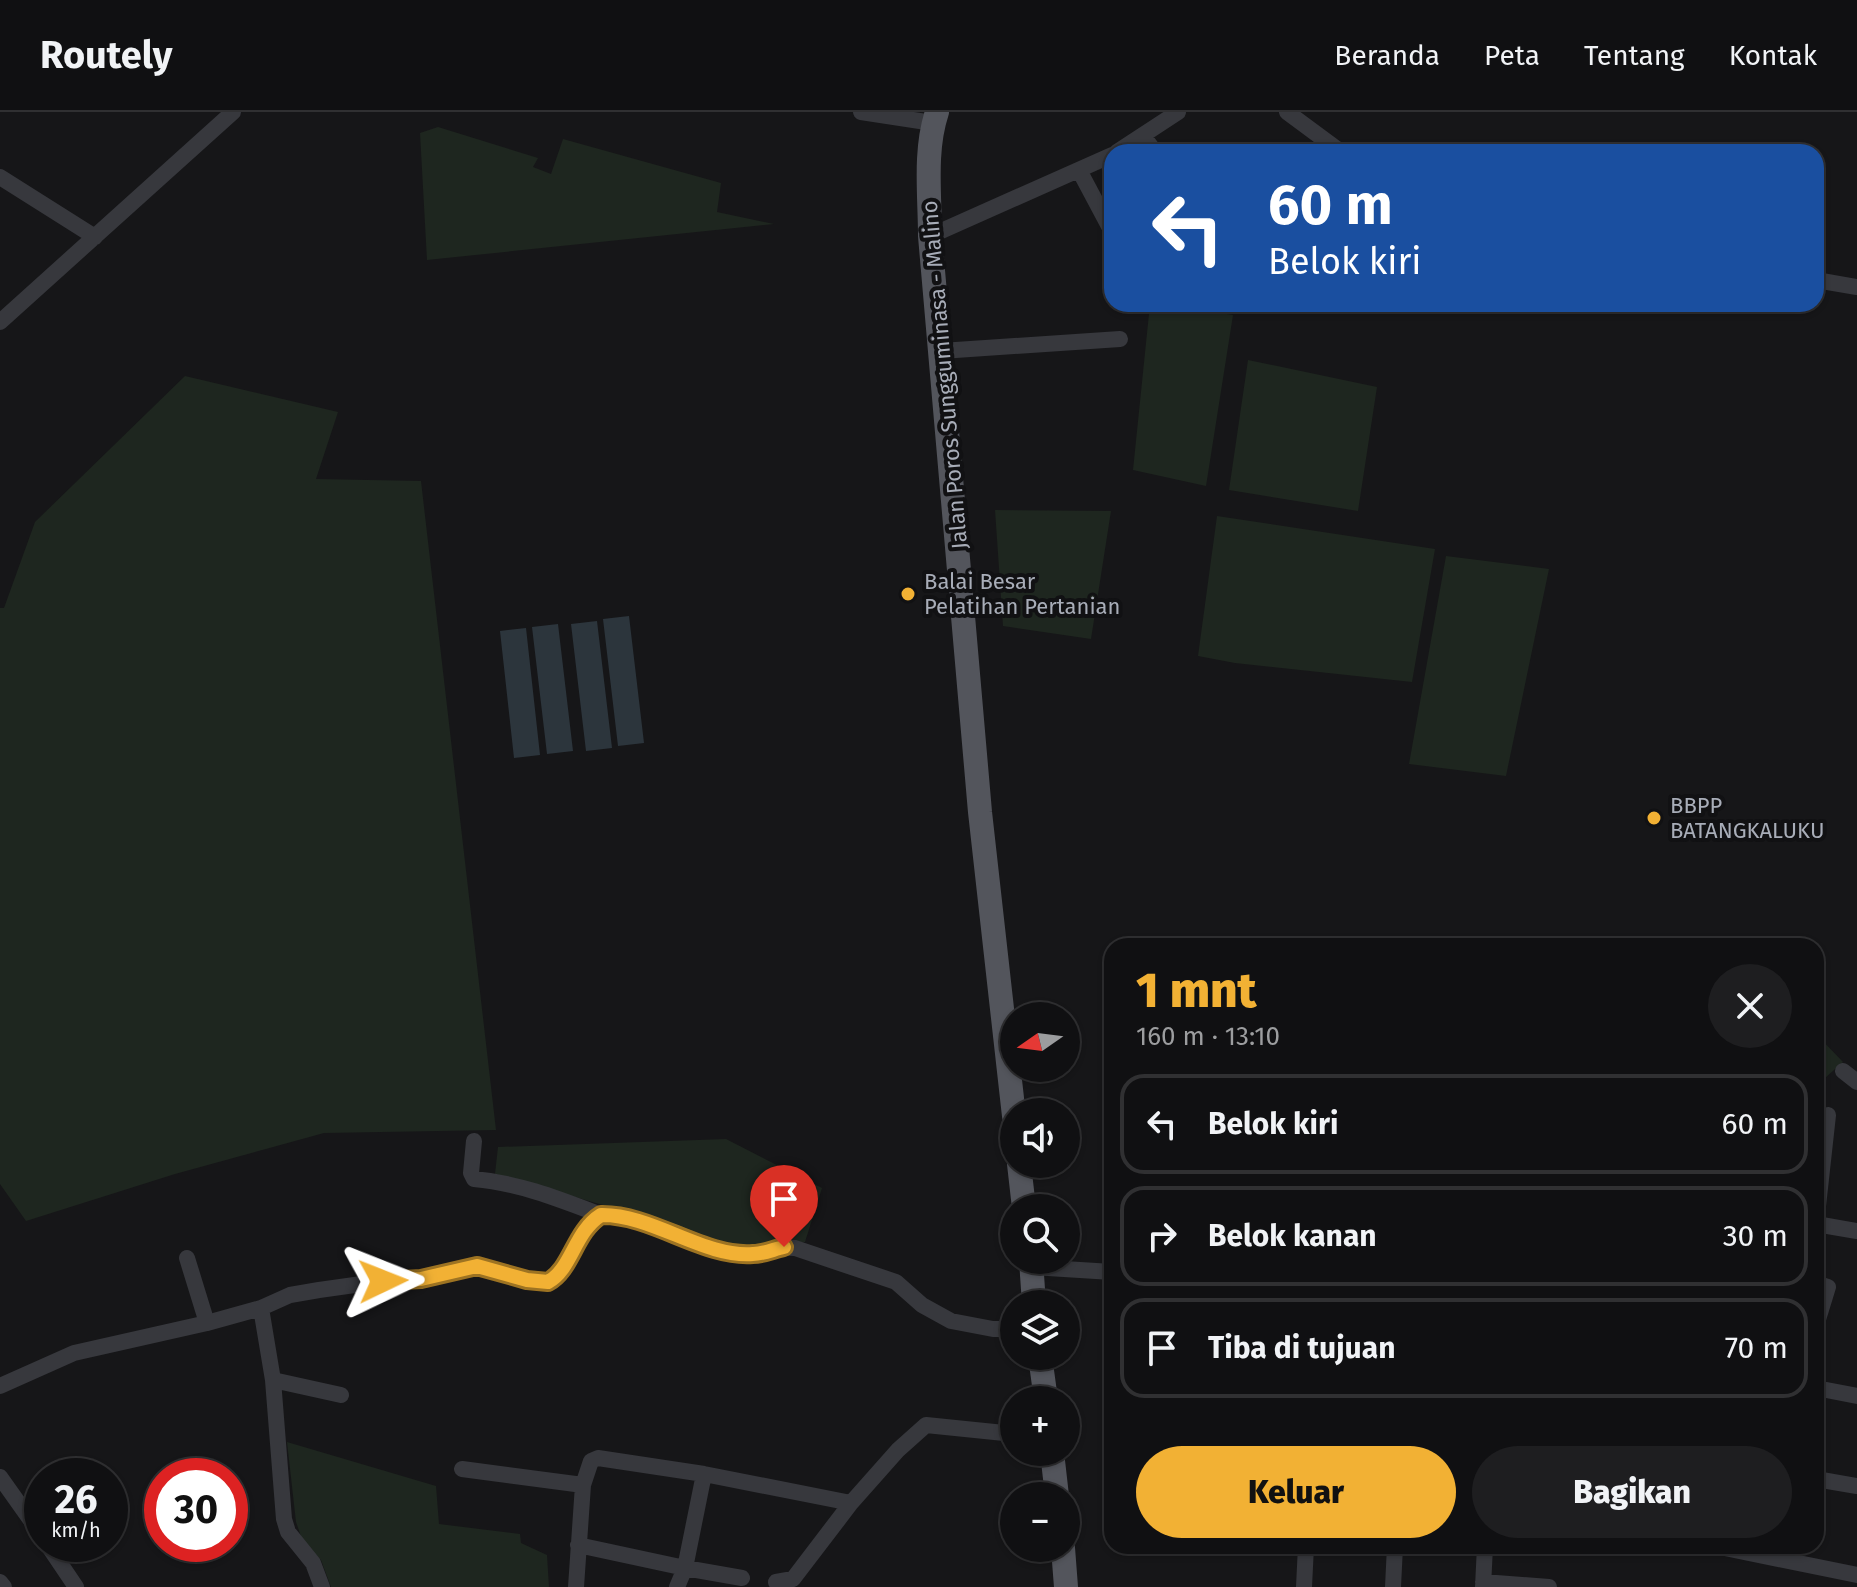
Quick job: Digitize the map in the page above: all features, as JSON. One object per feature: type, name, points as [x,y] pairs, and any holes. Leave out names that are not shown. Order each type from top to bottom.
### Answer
[{"type":"main road","name":"Jalan Poros Sungguminasa - Malino","points":[[935,118],[929,164],[930,236],[980,812],[1012,1098]]},
{"type":"main road","points":[[1064,1562],[1066,1587]]},
{"type":"street","points":[[1,319],[89,232],[233,112]]},
{"type":"street","points":[[861,112],[935,118]]},
{"type":"street","points":[[1131,144],[1178,112]]},
{"type":"street","points":[[1287,112],[1330,144]]},
{"type":"street","points":[[1144,137],[1149,144]]},
{"type":"street","points":[[930,236],[1104,158]]},
{"type":"street","points":[[1079,170],[1104,217]]},
{"type":"street","points":[[0,177],[89,232]]},
{"type":"street","points":[[1824,281],[1857,287]]},
{"type":"street","points":[[941,351],[1120,339]]},
{"type":"street","points":[[1843,1071],[1857,1082]]},
{"type":"street","points":[[1824,1151],[1828,1115]]},
{"type":"street","points":[[474,1141],[471,1173],[474,1179],[530,1190],[601,1215],[632,1220],[734,1253],[753,1254],[784,1247],[795,1248],[896,1282],[922,1305],[951,1321],[1000,1329]]},
{"type":"street","points":[[0,1386],[74,1353],[207,1323],[261,1308],[290,1295],[383,1281],[421,1279],[477,1266],[527,1280],[548,1282],[561,1270],[586,1226],[601,1215]]},
{"type":"street","points":[[1824,1225],[1857,1231]]},
{"type":"street","points":[[187,1258],[207,1323]]},
{"type":"street","points":[[1080,1268],[1104,1271]]},
{"type":"street","points":[[261,1308],[273,1380],[284,1519],[294,1541],[313,1563],[322,1587]]},
{"type":"street","points":[[273,1380],[341,1395]]},
{"type":"street","points":[[1824,1390],[1857,1396]]},
{"type":"street","points":[[776,1582],[793,1579],[851,1503],[898,1450],[926,1425],[1000,1433]]},
{"type":"street","points":[[576,1587],[583,1485],[591,1461],[598,1458],[704,1474],[851,1503]]},
{"type":"street","points":[[462,1469],[583,1485]]},
{"type":"street","points":[[677,1587],[685,1568],[704,1474]]},
{"type":"street","points":[[0,1477],[24,1511]]},
{"type":"street","points":[[1824,1480],[1857,1486]]},
{"type":"street","points":[[578,1545],[742,1578]]},
{"type":"street","points":[[1304,1587],[1306,1554]]},
{"type":"street","points":[[1393,1587],[1395,1554]]},
{"type":"street","points":[[1485,1554],[1483,1584],[1549,1587]]},
{"type":"street","points":[[1754,1554],[1857,1575]]},
{"type":"street","points":[[59,1562],[76,1587]]},
{"type":"street","points":[[0,1582],[4,1587]]},
{"type":"shaded area","points":[[438,127],[538,158],[533,167],[551,174],[563,139],[721,183],[717,212],[774,224],[427,260],[420,133]]},
{"type":"shaded area","points":[[1149,312],[1233,315],[1206,486],[1133,470]]},
{"type":"shaded area","points":[[1248,360],[1377,387],[1358,511],[1229,490]]},
{"type":"shaded area","points":[[185,376],[338,412],[316,479],[421,481],[496,1130],[324,1133],[175,1174],[26,1221],[0,1184],[0,608],[4,608],[35,522]]},
{"type":"shaded area","points":[[995,510],[1111,511],[1091,639],[1003,626]]},
{"type":"shaded area","points":[[1217,516],[1435,549],[1412,682],[1235,663],[1198,656]]},
{"type":"shaded area","points":[[1446,556],[1549,569],[1506,776],[1409,764]]},
{"type":"shaded area","points":[[629,616],[644,743],[618,746],[603,619]]},
{"type":"shaded area","points":[[597,621],[612,748],[586,751],[571,624]]},
{"type":"shaded area","points":[[558,624],[573,751],[547,754],[532,627]]},
{"type":"shaded area","points":[[526,628],[540,755],[514,758],[500,631]]},
{"type":"shaded area","points":[[1824,1042],[1843,1062],[1824,1079]]},
{"type":"shaded area","points":[[726,1139],[822,1188],[805,1242],[735,1246],[495,1174],[498,1147]]},
{"type":"shaded area","points":[[287,1442],[436,1486],[439,1524],[520,1534],[521,1543],[547,1555],[549,1587],[331,1587],[321,1560],[303,1542],[296,1522]]},
{"type":"place","name":"Balai Besar Pelatihan Pertanian","points":[[908,594]]},
{"type":"place","name":"BBPP BATANGKALUKU","points":[[1654,818]]},
{"type":"route","points":[[383,1281],[421,1279],[477,1266],[527,1280],[548,1282],[561,1270],[586,1226],[601,1215],[632,1220],[734,1253],[753,1254],[784,1247]]}]
